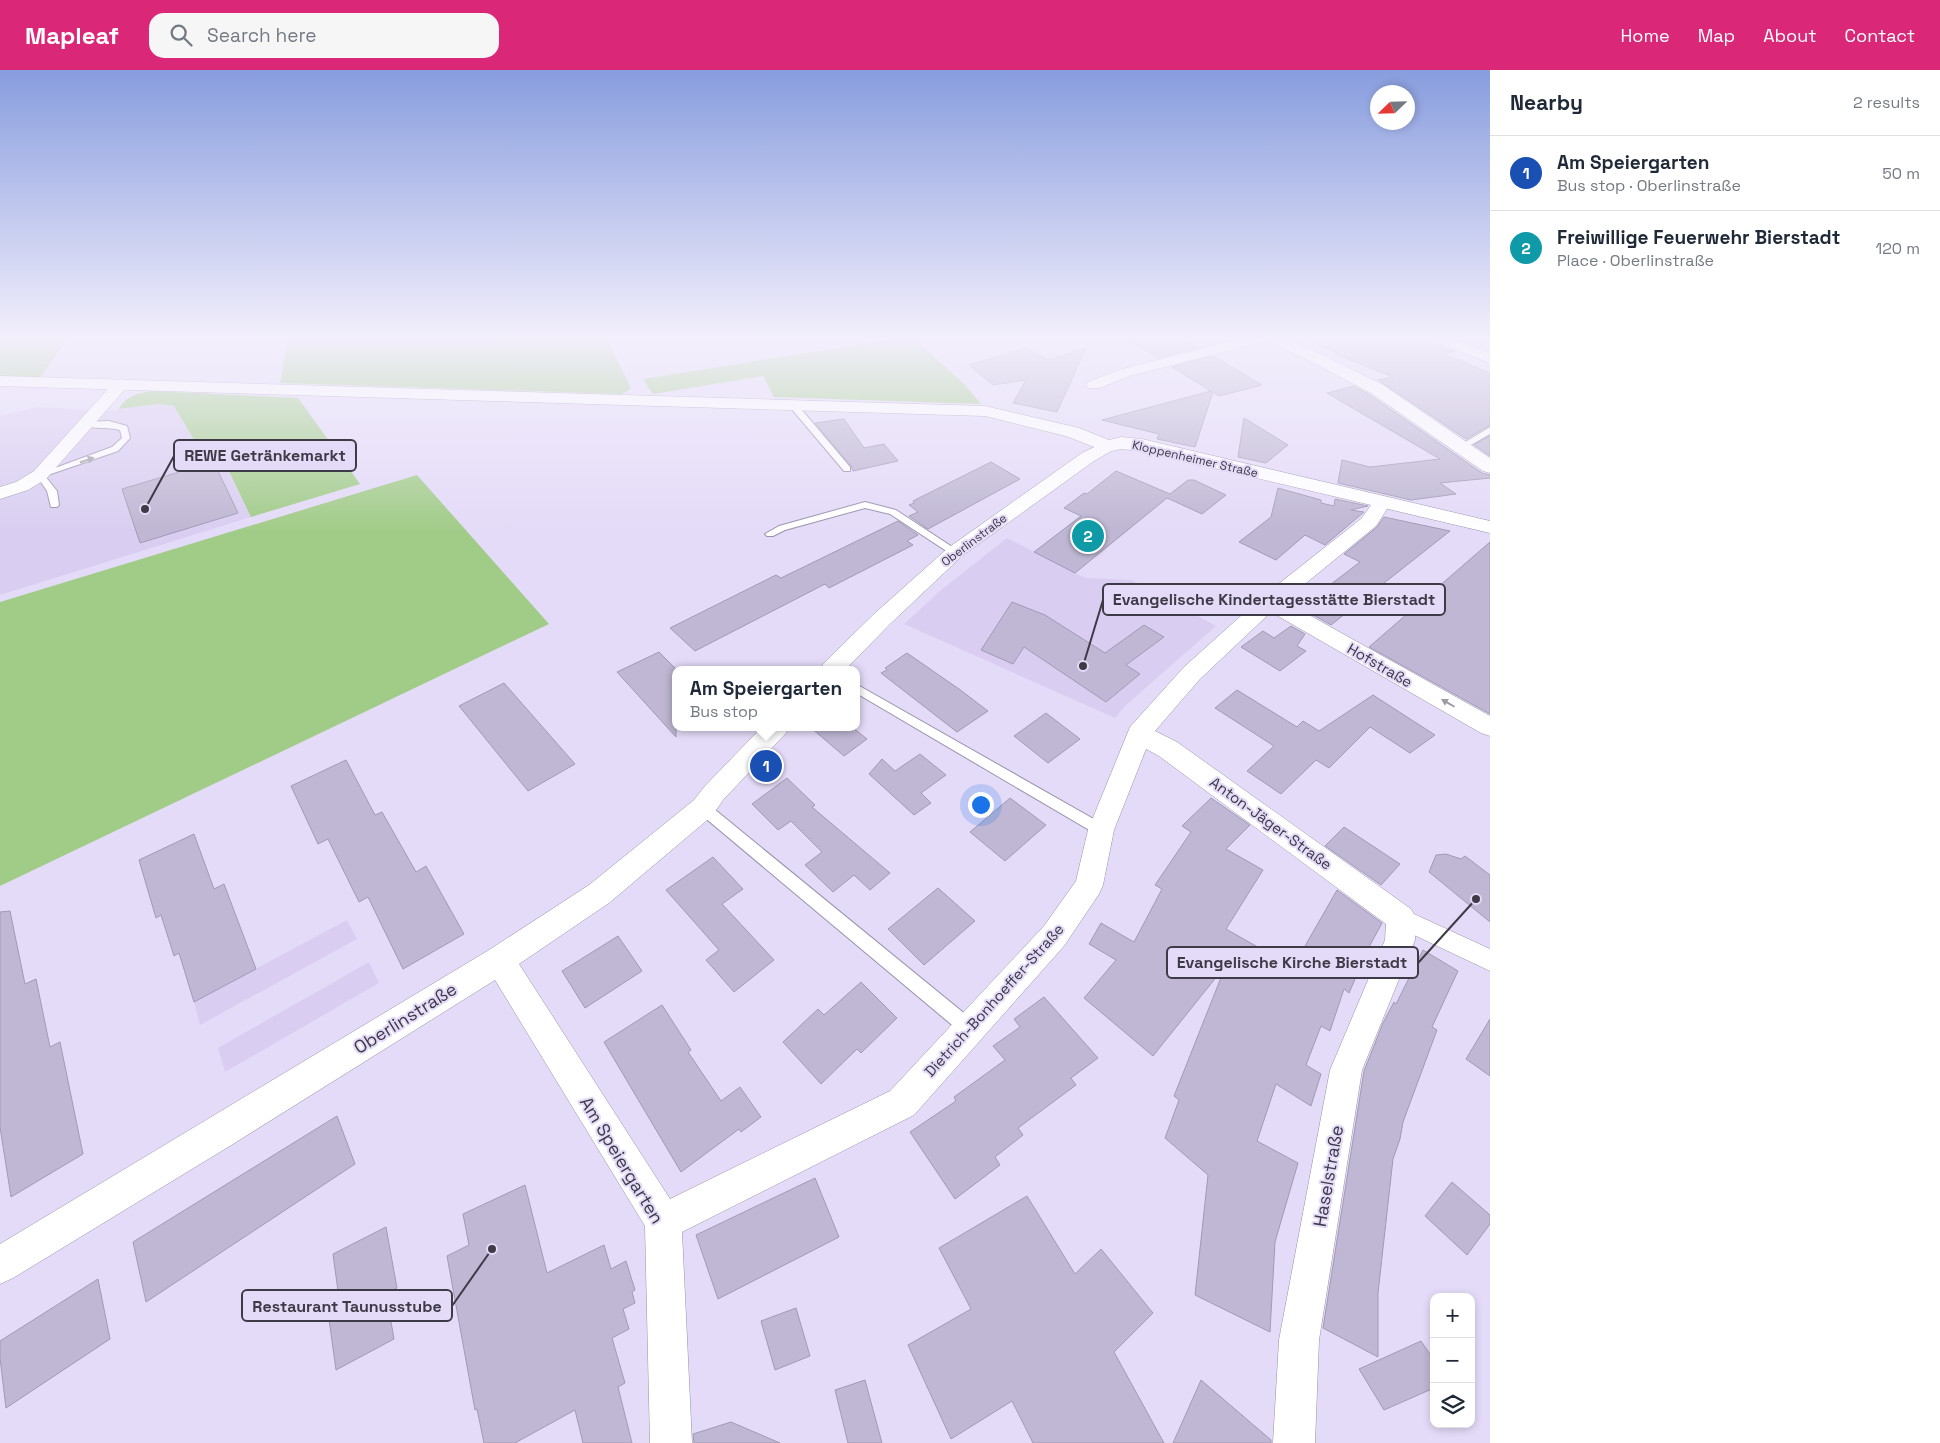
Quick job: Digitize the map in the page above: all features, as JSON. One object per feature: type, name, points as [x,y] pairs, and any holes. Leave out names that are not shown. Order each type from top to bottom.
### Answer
[{"type":"street","points":[[0,493],[22,486],[40,475],[104,403]]},
{"type":"street","name":"Kloppenheimer Straße","points":[[731,403],[985,411],[1072,432],[1107,446],[1121,443],[1142,445],[1490,527]]},
{"type":"street","points":[[1396,403],[1490,467]]},
{"type":"street","name":"Oberlinstraße","points":[[835,666],[882,619],[955,552],[1088,457],[1107,446]]},
{"type":"street","name":"Dietrich-Bonhoeffer-Straße","points":[[663,1222],[902,1103],[1054,936],[1089,885],[1101,830],[1139,734],[1192,673],[1269,602],[1369,522],[1382,503]]},
{"type":"street","name":"Hofstraße","points":[[1269,602],[1490,727]]},
{"type":"street","name":"Oberlinstraße","points":[[0,1265],[222,1132],[500,960],[599,894],[703,808],[714,793],[773,731]]},
{"type":"street","name":"Anton-Jäger-Straße","points":[[1139,734],[1168,749],[1401,918]]},
{"type":"street","points":[[1401,918],[1490,960]]},
{"type":"street","name":"Haselstraße","points":[[1294,1443],[1299,1340],[1346,1070],[1400,940],[1401,918]]},
{"type":"street","name":"Am Speiergarten","points":[[500,960],[663,1222],[671,1443]]},
{"type":"lane","points":[[793,405],[847,469]]},
{"type":"lane","points":[[54,505],[52,491],[40,475],[115,450],[126,438],[124,428],[109,424],[85,425]]},
{"type":"lane","points":[[1461,447],[1490,430]]},
{"type":"lane","points":[[770,534],[782,528],[865,506],[893,512],[955,552]]},
{"type":"lane","points":[[860,690],[1101,830]]},
{"type":"lane","points":[[703,808],[970,1029]]},
{"type":"shaded area","points":[[158,404],[174,406],[198,447],[218,451],[251,517],[0,595],[0,416],[38,407],[108,411]]},
{"type":"shaded area","points":[[1007,538],[1085,578],[1132,580],[1216,626],[1125,706],[1115,718],[904,624],[941,590]]},
{"type":"shaded area","points":[[347,920],[357,939],[200,1025],[194,1002]]},
{"type":"shaded area","points":[[369,962],[379,983],[225,1072],[218,1048]]},
{"type":"green space","points":[[302,403],[360,484],[251,517],[219,451],[199,448],[174,406],[158,404],[119,409],[122,404]]},
{"type":"green space","points":[[417,475],[549,624],[0,886],[0,602]]},
{"type":"building","points":[[1013,403],[1061,403],[1057,412]]},
{"type":"building","points":[[1166,403],[1209,403],[1195,447],[1157,439],[1159,434],[1102,420]]},
{"type":"building","points":[[1344,403],[1382,403],[1482,473],[1490,475],[1490,478],[1440,483],[1456,494],[1411,500],[1338,483],[1342,460],[1370,467],[1440,459]]},
{"type":"building","points":[[1412,403],[1490,403],[1490,425],[1466,439]]},
{"type":"building","points":[[1244,418],[1288,445],[1266,463],[1238,457]]},
{"type":"building","points":[[844,419],[864,448],[884,444],[898,461],[853,471],[851,466],[815,423]]},
{"type":"building","points":[[1490,436],[1490,456],[1474,445]]},
{"type":"building","points":[[210,454],[238,513],[140,543],[122,489],[179,472],[176,464]]},
{"type":"building","points":[[991,462],[1020,479],[928,529],[909,516],[918,512],[909,505],[914,503],[913,501]]},
{"type":"building","points":[[1116,471],[1170,494],[1188,480],[1194,480],[1226,495],[1202,514],[1167,498],[1075,573],[1034,552],[1081,516],[1064,508],[1084,493],[1087,494]]},
{"type":"building","points":[[1278,488],[1321,500],[1321,503],[1334,506],[1335,499],[1368,506],[1351,510],[1364,512],[1325,545],[1305,535],[1276,560],[1239,542],[1271,517]]},
{"type":"building","points":[[1384,517],[1450,531],[1331,625],[1308,612],[1314,608],[1305,604],[1360,562],[1344,554],[1377,527]]},
{"type":"building","points":[[898,521],[918,535],[907,541],[913,545],[829,588],[825,584],[695,651],[670,628],[776,575],[781,578]]},
{"type":"building","points":[[1490,542],[1490,714],[1369,647]]},
{"type":"building","points":[[1012,602],[1045,615],[1105,653],[1144,625],[1164,637],[1126,665],[1140,674],[1106,702],[1024,647],[1013,664],[981,650]]},
{"type":"building","points":[[1291,626],[1305,634],[1297,646],[1306,651],[1280,671],[1241,647],[1263,631],[1274,638]]},
{"type":"building","points":[[659,652],[673,666],[672,731],[676,731],[676,737],[617,672]]},
{"type":"building","points":[[907,653],[988,711],[957,732],[881,673],[887,670],[885,668]]},
{"type":"building","points":[[504,683],[575,764],[528,791],[459,706]]},
{"type":"building","points":[[1237,690],[1297,727],[1303,721],[1319,731],[1373,695],[1435,735],[1410,753],[1370,727],[1329,768],[1316,760],[1281,794],[1247,771],[1274,746],[1215,708]]},
{"type":"building","points":[[1046,713],[1080,739],[1048,763],[1014,736]]},
{"type":"building","points":[[815,731],[857,731],[867,739],[844,756]]},
{"type":"building","points":[[920,754],[946,775],[921,793],[931,803],[914,815],[869,774],[882,759],[895,771]]},
{"type":"building","points":[[346,760],[375,815],[382,812],[416,872],[426,866],[464,934],[403,969],[368,897],[359,902],[328,839],[318,844],[291,786]]},
{"type":"building","points":[[787,778],[815,805],[812,807],[890,873],[870,890],[854,875],[833,892],[805,865],[822,852],[791,821],[778,830],[752,804]]},
{"type":"building","points":[[1010,798],[1046,825],[1005,861],[970,832]]},
{"type":"building","points":[[1211,798],[1250,825],[1226,849],[1263,870],[1226,929],[1293,967],[1337,890],[1382,923],[1369,947],[1349,993],[1344,989],[1330,1031],[1321,1026],[1306,1065],[1321,1074],[1311,1106],[1276,1084],[1257,1141],[1298,1163],[1275,1242],[1270,1332],[1195,1295],[1208,1175],[1165,1138],[1179,1100],[1174,1096],[1226,965],[1153,1056],[1084,998],[1116,960],[1089,944],[1101,923],[1134,942],[1162,889],[1155,885],[1191,832],[1182,826]]},
{"type":"building","points":[[1344,827],[1400,864],[1381,885],[1325,846]]},
{"type":"building","points":[[194,834],[214,889],[224,884],[256,969],[194,1002],[179,953],[174,956],[161,915],[156,918],[139,860]]},
{"type":"building","points":[[1446,854],[1461,859],[1465,856],[1490,875],[1490,922],[1429,872],[1436,855]]},
{"type":"building","points":[[713,857],[743,889],[722,904],[774,960],[734,992],[706,960],[719,950],[666,890]]},
{"type":"building","points":[[938,888],[975,921],[924,965],[888,929]]},
{"type":"building","points":[[10,911],[25,984],[36,979],[50,1047],[60,1042],[83,1154],[11,1197],[0,1127],[0,912]]},
{"type":"building","points":[[618,936],[642,971],[585,1008],[562,971]]},
{"type":"building","points":[[1423,950],[1458,971],[1432,1027],[1437,1030],[1403,1122],[1400,1139],[1393,1159],[1378,1293],[1378,1357],[1323,1328],[1364,1071],[1383,1023],[1394,1002],[1396,1004]]},
{"type":"building","points":[[861,982],[897,1018],[861,1053],[857,1049],[821,1084],[783,1042],[818,1009],[824,1015]]},
{"type":"building","points":[[1044,997],[1098,1058],[1071,1078],[1076,1085],[1018,1128],[1023,1135],[995,1157],[1000,1165],[955,1199],[910,1132],[956,1101],[954,1097],[1005,1060],[993,1046],[1020,1027],[1014,1019]]},
{"type":"building","points":[[662,1005],[691,1050],[688,1052],[721,1101],[740,1087],[761,1117],[741,1132],[739,1129],[681,1172],[604,1042]]},
{"type":"building","points":[[1490,1019],[1490,1076],[1466,1059]]},
{"type":"building","points":[[337,1116],[355,1164],[146,1302],[133,1242]]},
{"type":"building","points":[[815,1178],[839,1237],[718,1299],[696,1235]]},
{"type":"building","points":[[1452,1182],[1490,1215],[1490,1224],[1467,1255],[1425,1216]]},
{"type":"building","points":[[525,1185],[547,1273],[604,1245],[611,1269],[626,1261],[635,1290],[632,1292],[635,1303],[623,1309],[629,1329],[612,1338],[625,1383],[618,1387],[632,1443],[583,1443],[575,1410],[515,1443],[484,1443],[477,1409],[475,1410],[447,1256],[469,1245],[463,1214]]},
{"type":"building","points":[[1027,1196],[1075,1274],[1101,1249],[1153,1313],[1114,1352],[1164,1443],[1033,1443],[1012,1401],[951,1439],[908,1345],[971,1309],[939,1248]]},
{"type":"building","points":[[386,1227],[397,1288],[386,1293],[394,1339],[336,1370],[328,1312],[340,1306],[333,1254]]},
{"type":"building","points":[[98,1279],[110,1339],[6,1408],[0,1358],[0,1341]]},
{"type":"building","points":[[796,1308],[810,1356],[775,1370],[761,1321]]},
{"type":"building","points":[[1421,1341],[1430,1354],[1430,1390],[1384,1410],[1359,1369]]},
{"type":"building","points":[[865,1380],[882,1443],[848,1443],[835,1390]]},
{"type":"building","points":[[1201,1380],[1271,1440],[1271,1443],[1173,1443]]},
{"type":"building","points":[[731,1422],[780,1443],[694,1443],[693,1434]]},
{"type":"place","name":"REWE Getränkemarkt","points":[[145,509]]},
{"type":"place","name":"Freiwillige Feuerwehr Bierstadt","points":[[1088,536]]},
{"type":"place","name":"Evangelische Kindertagesstätte Bierstadt","points":[[1083,666]]},
{"type":"place","name":"Am Speiergarten","points":[[766,766]]},
{"type":"place","name":"Evangelische Kirche Bierstadt","points":[[1476,899]]},
{"type":"place","name":"Restaurant Taunusstube","points":[[492,1249]]}]
